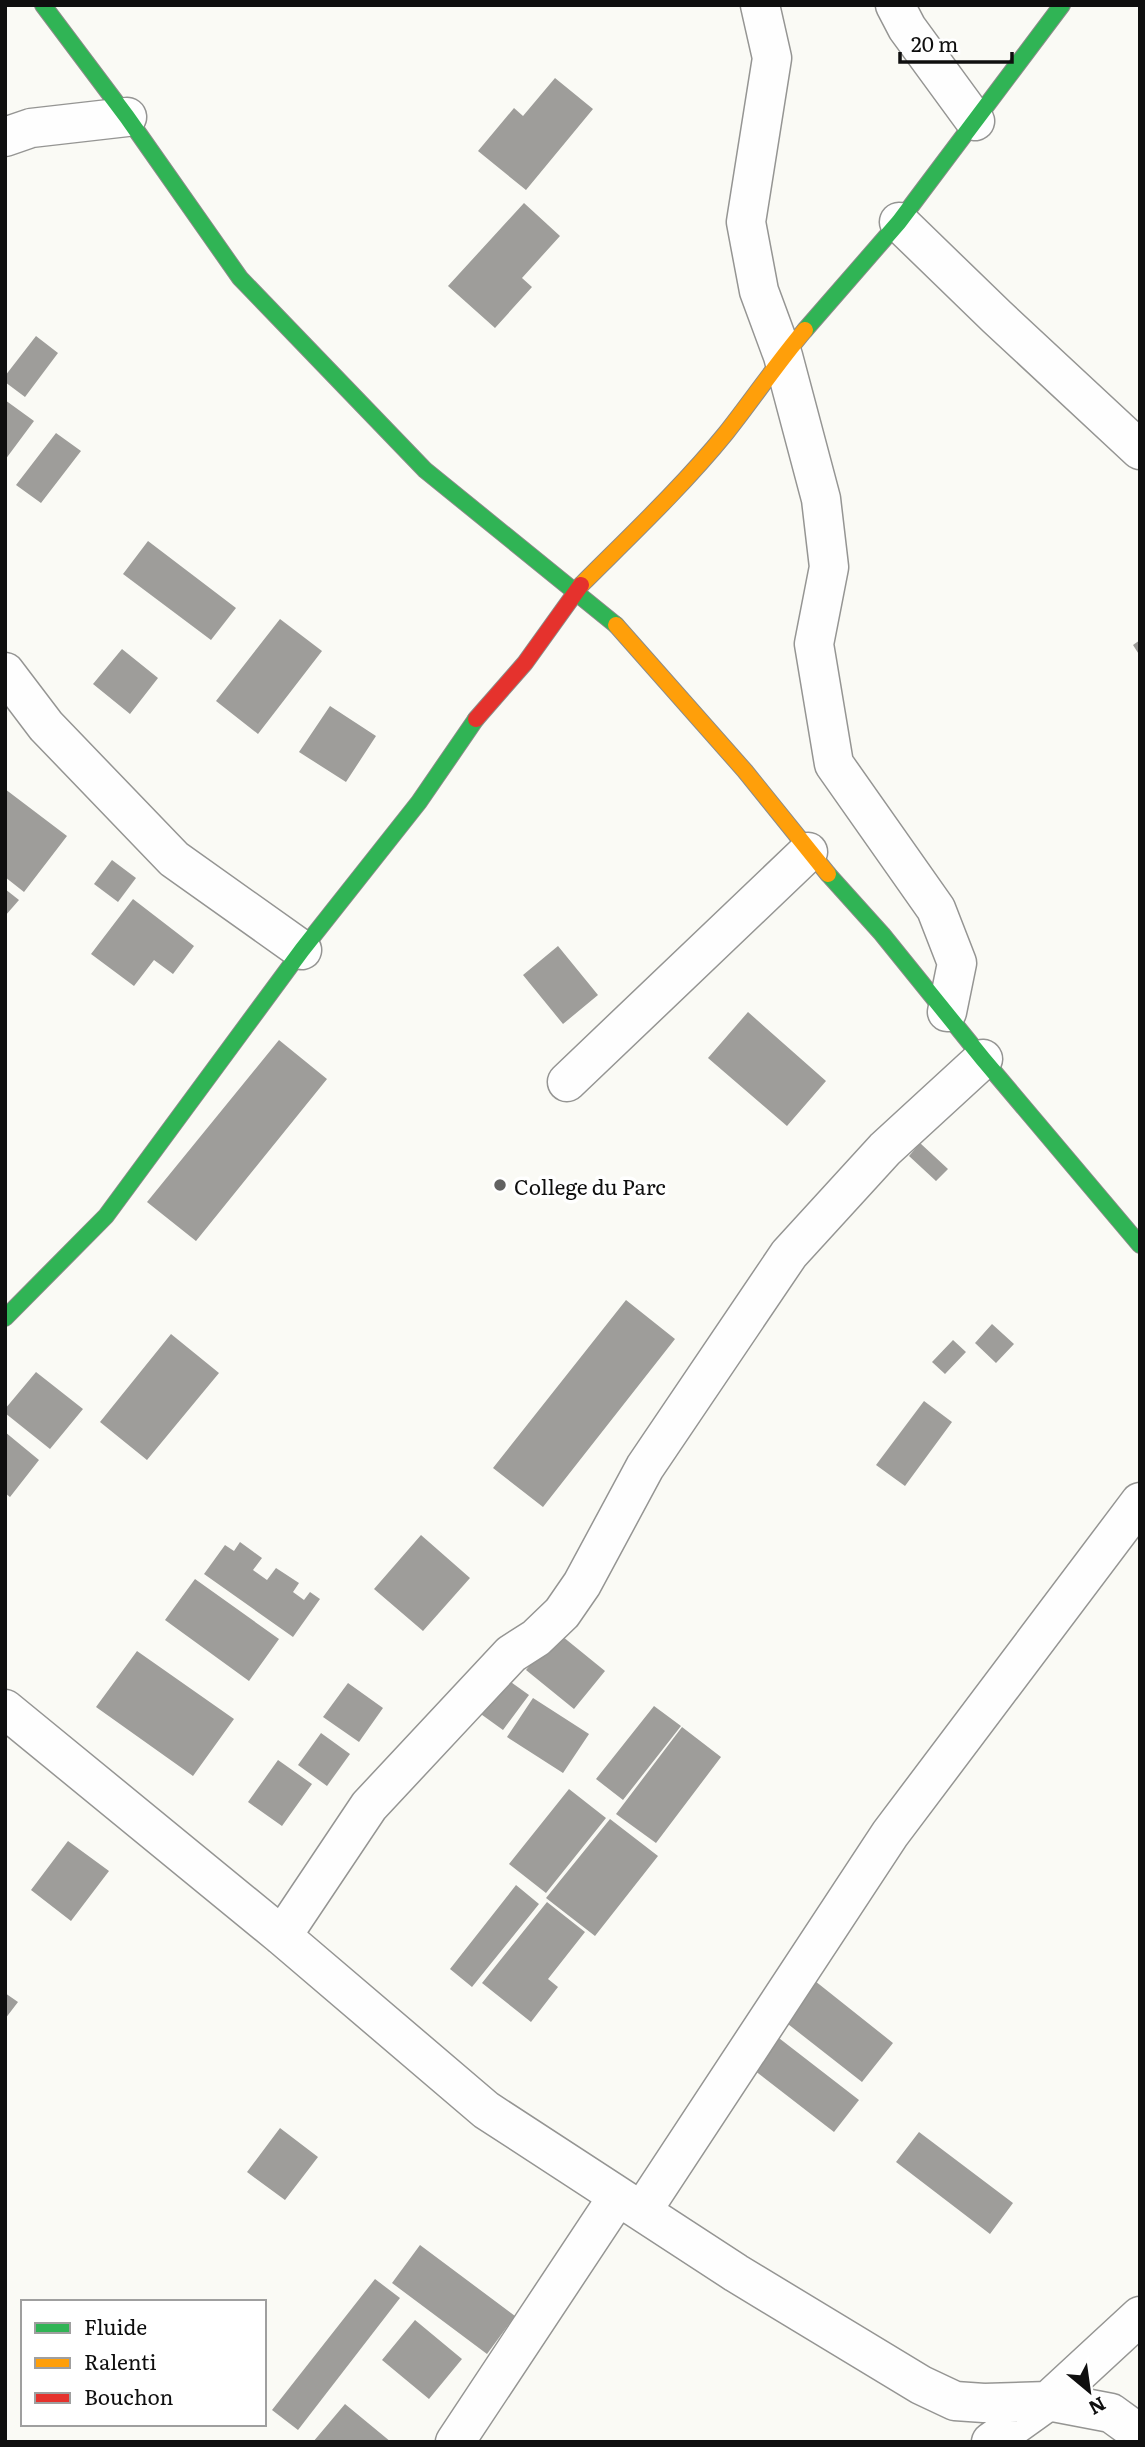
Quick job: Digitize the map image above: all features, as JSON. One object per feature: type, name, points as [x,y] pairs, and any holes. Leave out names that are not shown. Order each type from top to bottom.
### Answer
[{"type":"street","points":[[43,5],[127,117],[240,278],[425,470],[617,625],[745,771],[808,852],[882,934],[1140,1245]]},
{"type":"street","points":[[760,5],[772,58],[746,222],[759,291],[783,356],[823,513],[829,567],[814,644],[834,764],[936,909],[957,963],[947,1012]]},
{"type":"street","points":[[895,5],[907,28],[975,121]]},
{"type":"street","points":[[5,1318],[106,1216],[302,950],[419,802],[468,729],[525,663],[575,591],[666,500],[726,433],[783,356],[899,222],[1062,5]]},
{"type":"street","points":[[5,137],[31,128],[127,117]]},
{"type":"street","points":[[899,222],[1140,450]]},
{"type":"street","points":[[5,672],[46,726],[174,859],[302,950]]},
{"type":"street","points":[[567,1082],[808,852]]},
{"type":"street","points":[[282,1936],[369,1806],[511,1654],[536,1638],[562,1613],[582,1584],[645,1467],[789,1254],[885,1149],[983,1059]]},
{"type":"street","points":[[455,2442],[630,2203],[890,1834],[1140,1502]]},
{"type":"street","points":[[5,1679],[15,1691],[17,1717],[282,1936],[486,2110],[736,2273],[932,2390],[955,2401],[1048,2401],[1111,2413],[1140,2434]]},
{"type":"street","points":[[991,2442],[1048,2401],[1140,2316]]},
{"type":"building","points":[[555,78],[593,109],[526,190],[478,151],[514,108],[523,116]]},
{"type":"building","points":[[524,203],[560,236],[522,278],[532,287],[495,328],[448,286]]},
{"type":"building","points":[[36,336],[58,353],[25,397],[5,382],[5,376]]},
{"type":"building","points":[[5,400],[34,421],[5,460]]},
{"type":"building","points":[[56,433],[81,451],[41,503],[16,485]]},
{"type":"building","points":[[148,541],[236,608],[211,640],[123,574]]},
{"type":"building","points":[[280,619],[322,651],[258,734],[216,701]]},
{"type":"building","points":[[1140,640],[1140,656],[1133,645]]},
{"type":"building","points":[[122,649],[158,678],[130,714],[93,684]]},
{"type":"building","points":[[330,706],[376,736],[346,782],[299,752]]},
{"type":"building","points":[[5,789],[67,836],[24,892],[5,877]]},
{"type":"building","points":[[112,860],[136,878],[118,902],[94,884]]},
{"type":"building","points":[[5,889],[19,900],[5,916]]},
{"type":"building","points":[[133,899],[194,946],[173,974],[154,960],[134,986],[91,954]]},
{"type":"building","points":[[558,946],[598,995],[563,1024],[523,975]]},
{"type":"building","points":[[748,1012],[826,1081],[787,1126],[708,1058]]},
{"type":"building","points":[[279,1040],[327,1079],[196,1241],[147,1202]]},
{"type":"building","points":[[920,1143],[948,1169],[936,1181],[909,1156]]},
{"type":"building","points":[[626,1300],[675,1339],[543,1507],[493,1468]]},
{"type":"building","points":[[992,1324],[1014,1344],[996,1363],[975,1343]]},
{"type":"building","points":[[171,1334],[219,1373],[147,1460],[100,1422]]},
{"type":"building","points":[[953,1340],[966,1352],[945,1374],[932,1362]]},
{"type":"building","points":[[36,1372],[83,1409],[50,1449],[5,1413],[5,1409]]},
{"type":"building","points":[[924,1401],[952,1422],[905,1486],[876,1465]]},
{"type":"building","points":[[5,1432],[39,1460],[10,1497],[5,1493]]},
{"type":"building","points":[[421,1535],[470,1578],[423,1631],[374,1589]]},
{"type":"building","points":[[240,1542],[262,1558],[253,1570],[267,1580],[276,1568],[299,1583],[293,1592],[304,1600],[310,1592],[320,1599],[293,1637],[204,1574],[225,1545],[234,1551]]},
{"type":"building","points":[[195,1579],[279,1639],[249,1681],[165,1620]]},
{"type":"building","points":[[557,1632],[605,1671],[574,1709],[526,1670]]},
{"type":"building","points":[[137,1651],[234,1719],[193,1776],[96,1707]]},
{"type":"building","points":[[504,1677],[529,1695],[503,1730],[478,1712]]},
{"type":"building","points":[[348,1683],[383,1708],[359,1742],[323,1717]]},
{"type":"building","points":[[533,1698],[589,1734],[563,1773],[507,1737]]},
{"type":"building","points":[[654,1706],[681,1726],[623,1800],[596,1779]]},
{"type":"building","points":[[682,1727],[721,1757],[656,1843],[616,1814]]},
{"type":"building","points":[[321,1733],[350,1754],[327,1786],[298,1765]]},
{"type":"building","points":[[278,1760],[312,1784],[282,1826],[248,1802]]},
{"type":"building","points":[[569,1789],[606,1818],[546,1893],[509,1864]]},
{"type":"building","points":[[610,1819],[658,1856],[595,1936],[546,1898]]},
{"type":"building","points":[[68,1841],[109,1871],[71,1921],[31,1890]]},
{"type":"building","points":[[516,1885],[539,1904],[472,1987],[450,1969]]},
{"type":"building","points":[[547,1902],[585,1932],[548,1979],[558,1987],[531,2022],[482,1983]]},
{"type":"building","points":[[810,1977],[893,2043],[862,2082],[779,2017]]},
{"type":"building","points":[[5,1993],[18,2002],[5,2019]]},
{"type":"building","points":[[775,2035],[859,2100],[834,2132],[750,2067]]},
{"type":"building","points":[[280,2128],[318,2157],[285,2200],[247,2172]]},
{"type":"building","points":[[919,2132],[1013,2203],[990,2234],[896,2162]]},
{"type":"building","points":[[420,2245],[515,2316],[487,2354],[392,2283]]},
{"type":"building","points":[[375,2279],[400,2298],[298,2430],[272,2410]]},
{"type":"building","points":[[415,2320],[462,2359],[429,2399],[382,2360]]},
{"type":"building","points":[[345,2404],[391,2442],[313,2442]]},
{"type":"traffic: fast","points":[[43,5],[127,117],[240,278],[425,470],[616,625]]},
{"type":"traffic: fast","points":[[805,330],[899,222],[1062,5]]},
{"type":"traffic: fast","points":[[5,1318],[106,1216],[302,950],[419,802],[476,719]]},
{"type":"traffic: fast","points":[[828,874],[882,934],[1140,1245]]},
{"type":"traffic: slow","points":[[581,585],[709,453],[805,330]]},
{"type":"traffic: slow","points":[[616,625],[745,771],[828,874]]},
{"type":"traffic: jam","points":[[476,719],[525,663],[581,585]]},
{"type":"place","name":"College du Parc","points":[[500,1185]]}]
